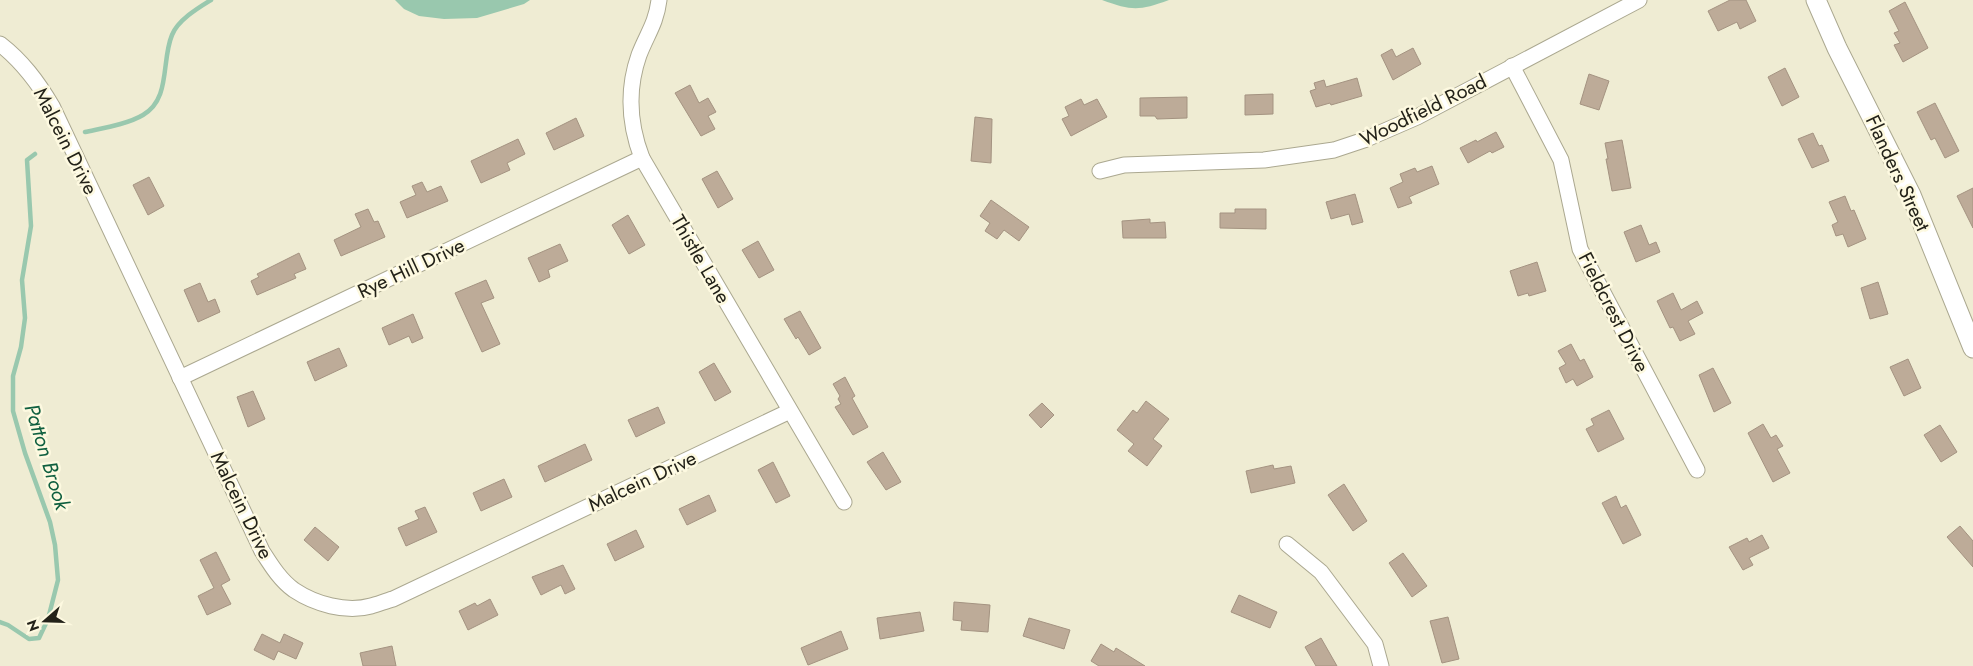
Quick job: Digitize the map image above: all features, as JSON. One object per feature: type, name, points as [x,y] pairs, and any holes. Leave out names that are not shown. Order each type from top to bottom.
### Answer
[{"type":"street","name":"Thistle Lane","points":[[659,0],[652,30],[640,53],[633,73],[630,96],[636,141],[642,158],[844,502]]},
{"type":"street","name":"Woodfield Road","points":[[1100,171],[1124,165],[1264,160],[1334,150],[1401,125],[1639,0]]},
{"type":"street","name":"Flanders Street","points":[[1816,0],[1837,48],[1911,195],[1973,348]]},
{"type":"street","name":"Malcein Drive","points":[[0,44],[17,57],[36,80],[52,106],[262,551],[276,572],[293,590],[318,602],[343,608],[369,607],[393,599],[790,411]]},
{"type":"street","name":"Fieldcrest Drive","points":[[1512,66],[1561,160],[1580,249],[1697,470]]},
{"type":"street","name":"Rye Hill Drive","points":[[180,378],[642,158]]},
{"type":"street","points":[[1287,544],[1321,572],[1375,644],[1380,666]]},
{"type":"shaded area","points":[[395,0],[530,0],[524,4],[477,18],[444,19],[419,16],[404,9]]},
{"type":"shaded area","points":[[1102,0],[1169,0],[1143,8],[1128,8]]},
{"type":"building","points":[[1730,0],[1746,0],[1756,21],[1740,29],[1737,22],[1718,31],[1708,11]]},
{"type":"building","points":[[1905,2],[1928,48],[1903,62],[1894,45],[1900,43],[1894,33],[1899,31],[1889,11]]},
{"type":"building","points":[[1413,48],[1421,64],[1393,80],[1381,55],[1392,49],[1396,57]]},
{"type":"building","points":[[1785,68],[1799,97],[1782,106],[1768,77]]},
{"type":"building","points":[[1589,74],[1609,81],[1599,110],[1580,104]]},
{"type":"building","points":[[1357,78],[1362,96],[1331,105],[1330,103],[1316,107],[1310,91],[1316,89],[1314,83],[1324,80],[1326,87]]},
{"type":"building","points":[[690,85],[699,103],[708,98],[716,112],[708,116],[715,129],[701,136],[675,93]]},
{"type":"building","points":[[1273,94],[1273,114],[1245,115],[1245,95]]},
{"type":"building","points":[[1187,97],[1187,118],[1157,119],[1155,116],[1140,116],[1140,98]]},
{"type":"building","points":[[1081,99],[1084,105],[1097,99],[1107,117],[1071,136],[1062,119],[1069,116],[1065,107]]},
{"type":"building","points":[[1935,103],[1959,151],[1945,158],[1935,138],[1931,140],[1917,112]]},
{"type":"building","points":[[975,117],[992,119],[991,163],[971,161]]},
{"type":"building","points":[[576,118],[584,136],[554,150],[546,133]]},
{"type":"building","points":[[1496,132],[1504,147],[1492,153],[1490,151],[1468,163],[1460,148]]},
{"type":"building","points":[[1813,133],[1819,146],[1822,145],[1829,161],[1812,168],[1798,139]]},
{"type":"building","points":[[518,139],[525,154],[507,163],[510,170],[481,183],[471,161]]},
{"type":"building","points":[[1622,140],[1631,188],[1612,191],[1605,143]]},
{"type":"building","points":[[1432,166],[1439,184],[1409,197],[1412,203],[1398,208],[1390,188],[1403,182],[1400,174],[1415,168],[1417,172]]},
{"type":"building","points":[[717,171],[733,199],[718,208],[702,179]]},
{"type":"building","points":[[149,177],[164,206],[148,215],[133,185]]},
{"type":"building","points":[[422,182],[427,192],[441,186],[448,201],[407,218],[400,202],[416,195],[412,186]]},
{"type":"building","points":[[1973,188],[1973,228],[1957,196]]},
{"type":"building","points":[[1355,194],[1363,222],[1352,225],[1349,214],[1331,219],[1326,202]]},
{"type":"building","points":[[1845,196],[1851,211],[1854,210],[1866,239],[1848,247],[1843,234],[1836,236],[1832,225],[1838,222],[1829,202]]},
{"type":"building","points":[[991,200],[1029,227],[1019,241],[1004,230],[997,239],[985,231],[990,223],[980,216]]},
{"type":"building","points":[[368,209],[374,222],[378,221],[385,237],[341,256],[334,240],[361,227],[355,214]]},
{"type":"building","points":[[1235,209],[1266,209],[1266,229],[1220,228],[1220,213],[1235,213]]},
{"type":"building","points":[[628,215],[645,245],[629,254],[612,225]]},
{"type":"building","points":[[1150,219],[1150,223],[1165,222],[1166,238],[1123,238],[1122,221]]},
{"type":"building","points":[[1641,225],[1649,245],[1656,242],[1660,252],[1636,262],[1624,232]]},
{"type":"building","points":[[758,241],[774,270],[759,278],[742,250]]},
{"type":"building","points":[[560,244],[568,261],[548,270],[550,277],[539,282],[528,258]]},
{"type":"building","points":[[299,253],[306,269],[294,274],[296,278],[257,295],[251,281],[259,277],[257,274]]},
{"type":"building","points":[[1537,262],[1546,291],[1529,296],[1528,293],[1518,296],[1510,271]]},
{"type":"building","points":[[486,280],[494,298],[481,303],[500,344],[482,352],[455,293]]},
{"type":"building","points":[[1878,282],[1888,314],[1870,319],[1861,288]]},
{"type":"building","points":[[200,283],[208,302],[215,299],[220,312],[198,322],[184,290]]},
{"type":"building","points":[[1673,293],[1681,310],[1697,301],[1703,313],[1688,321],[1695,334],[1680,341],[1673,327],[1670,328],[1657,301]]},
{"type":"building","points":[[800,311],[821,348],[809,355],[798,337],[796,339],[784,319]]},
{"type":"building","points":[[413,314],[423,338],[412,343],[409,336],[389,345],[382,328]]},
{"type":"building","points":[[1571,344],[1580,361],[1584,359],[1593,377],[1577,386],[1573,379],[1566,383],[1559,368],[1566,364],[1558,351]]},
{"type":"building","points":[[339,348],[347,366],[315,381],[307,362]]},
{"type":"building","points":[[1908,359],[1921,388],[1904,396],[1890,367]]},
{"type":"building","points":[[714,363],[731,392],[715,401],[699,372]]},
{"type":"building","points":[[1713,368],[1731,403],[1714,412],[1699,375]]},
{"type":"building","points":[[845,377],[855,396],[852,398],[868,427],[853,435],[835,407],[841,404],[838,399],[840,396],[833,384]]},
{"type":"building","points":[[253,391],[265,419],[248,427],[237,397]]},
{"type":"building","points":[[1146,401],[1169,419],[1153,439],[1162,446],[1147,466],[1128,451],[1134,444],[1117,430],[1133,410],[1137,413]]},
{"type":"building","points":[[1042,403],[1054,415],[1041,428],[1029,415]]},
{"type":"building","points":[[658,407],[665,423],[636,437],[628,420]]},
{"type":"building","points":[[1609,410],[1624,439],[1598,452],[1586,429],[1594,425],[1591,419]]},
{"type":"building","points":[[1763,424],[1771,438],[1776,435],[1783,446],[1777,449],[1790,473],[1773,482],[1748,433]]},
{"type":"building","points":[[1940,425],[1957,452],[1941,462],[1924,435]]},
{"type":"building","points":[[585,444],[592,460],[545,482],[538,466]]},
{"type":"building","points":[[883,452],[901,482],[886,490],[867,462]]},
{"type":"building","points":[[773,462],[790,496],[776,503],[758,470]]},
{"type":"building","points":[[1273,465],[1274,469],[1291,466],[1295,483],[1251,493],[1246,471]]},
{"type":"building","points":[[504,479],[512,497],[481,511],[473,493]]},
{"type":"building","points":[[1344,484],[1367,521],[1353,531],[1328,495]]},
{"type":"building","points":[[709,495],[716,511],[687,525],[679,509]]},
{"type":"building","points":[[1616,496],[1621,508],[1626,505],[1641,535],[1623,544],[1602,503]]},
{"type":"building","points":[[425,507],[437,532],[406,546],[398,528],[419,519],[415,511]]},
{"type":"building","points":[[1960,526],[1973,541],[1973,567],[1947,537]]},
{"type":"building","points":[[315,527],[339,547],[328,561],[304,540]]},
{"type":"building","points":[[636,530],[644,547],[615,561],[607,544]]},
{"type":"building","points":[[1762,535],[1769,548],[1749,558],[1753,565],[1743,570],[1729,547],[1747,538],[1749,542]]},
{"type":"building","points":[[216,552],[230,580],[221,585],[231,604],[207,615],[198,596],[214,588],[200,560]]},
{"type":"building","points":[[1403,553],[1427,586],[1412,597],[1389,563]]},
{"type":"building","points":[[563,565],[575,589],[565,594],[561,585],[541,595],[532,577]]},
{"type":"building","points":[[1239,595],[1277,612],[1270,628],[1231,612]]},
{"type":"building","points":[[490,599],[498,615],[468,630],[459,611],[475,603],[477,606]]},
{"type":"building","points":[[954,602],[990,605],[988,632],[961,630],[962,621],[953,620]]},
{"type":"building","points":[[920,612],[924,631],[880,639],[877,618]]},
{"type":"building","points":[[1448,617],[1459,659],[1442,663],[1430,621]]},
{"type":"building","points":[[1029,618],[1070,630],[1064,649],[1023,636]]},
{"type":"building","points":[[841,631],[848,649],[808,665],[801,648]]},
{"type":"building","points":[[262,634],[280,643],[284,634],[303,643],[296,659],[278,651],[274,660],[254,650]]},
{"type":"building","points":[[1321,638],[1337,666],[1316,666],[1305,647]]},
{"type":"building","points":[[1101,644],[1114,652],[1116,648],[1145,666],[1099,666],[1091,661]]},
{"type":"building","points":[[392,646],[396,666],[363,666],[360,653]]},
{"type":"waterway","name":"Patton Brook","points":[[85,132],[130,121],[152,108],[162,90],[172,35],[179,24],[189,15],[211,0]]},
{"type":"waterway","name":"Patton Brook","points":[[0,622],[29,639],[39,638],[48,619],[58,580],[55,545],[50,522],[25,453],[13,411],[13,376],[21,347],[25,318],[22,280],[31,226],[27,160],[35,154]]}]
